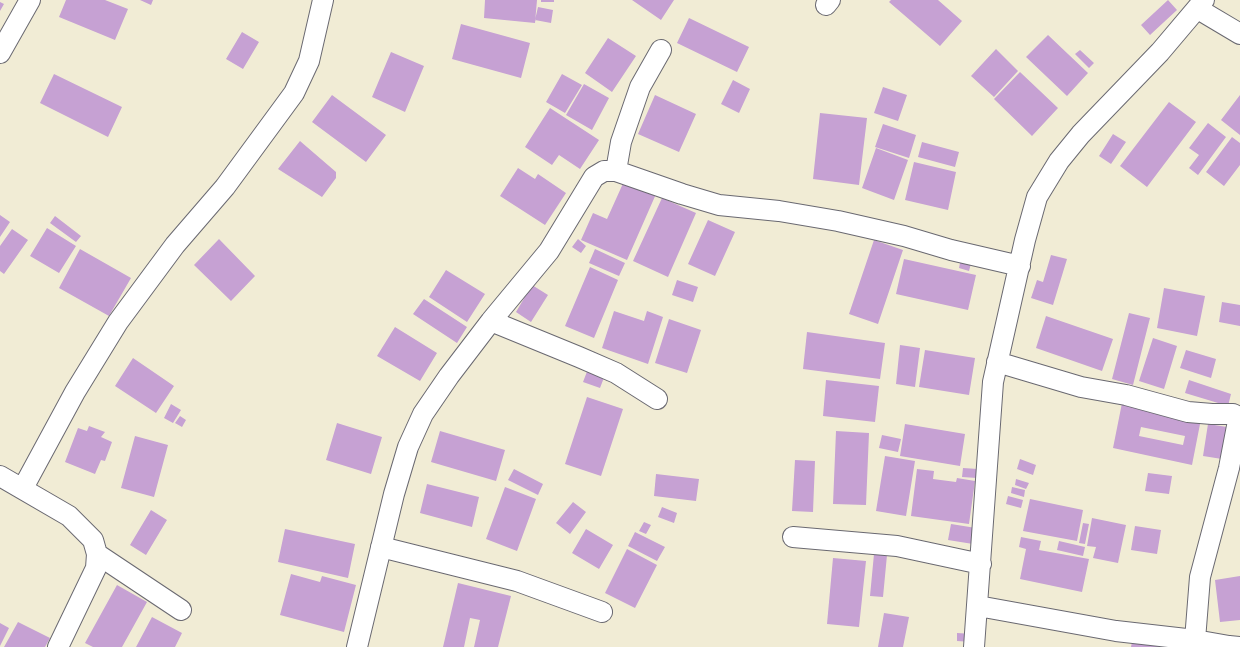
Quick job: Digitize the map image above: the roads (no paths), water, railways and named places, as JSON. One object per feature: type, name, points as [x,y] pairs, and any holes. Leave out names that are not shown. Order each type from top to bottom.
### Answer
[{"type":"street","points":[[0,53],[30,0]]},
{"type":"street","points":[[22,488],[75,392],[118,322],[174,245],[225,187],[294,93],[309,61],[323,0]]},
{"type":"street","points":[[974,647],[993,382],[1036,197],[1059,161],[1080,134],[1160,52],[1201,4],[1240,34]]},
{"type":"street","points":[[616,171],[621,142],[640,88],[661,50]]},
{"type":"street","points":[[357,647],[394,494],[408,446],[423,414],[449,376],[491,321],[549,251],[594,177],[604,171],[616,171],[719,205],[779,211],[838,221],[904,236],[951,250],[1020,266]]},
{"type":"street","points":[[491,321],[579,356],[616,373],[657,399]]},
{"type":"street","points":[[997,362],[1081,387],[1126,395],[1188,412],[1233,414],[1237,416],[1238,421],[1228,468],[1200,576],[1195,640]]},
{"type":"street","points":[[0,476],[70,516],[93,540],[97,554],[96,568],[58,647]]},
{"type":"street","points":[[793,537],[897,546],[981,564]]},
{"type":"street","points":[[381,547],[517,581],[602,612]]},
{"type":"street","points":[[97,554],[181,610]]},
{"type":"street","points":[[978,606],[1115,639],[1195,640],[1240,647]]}]
